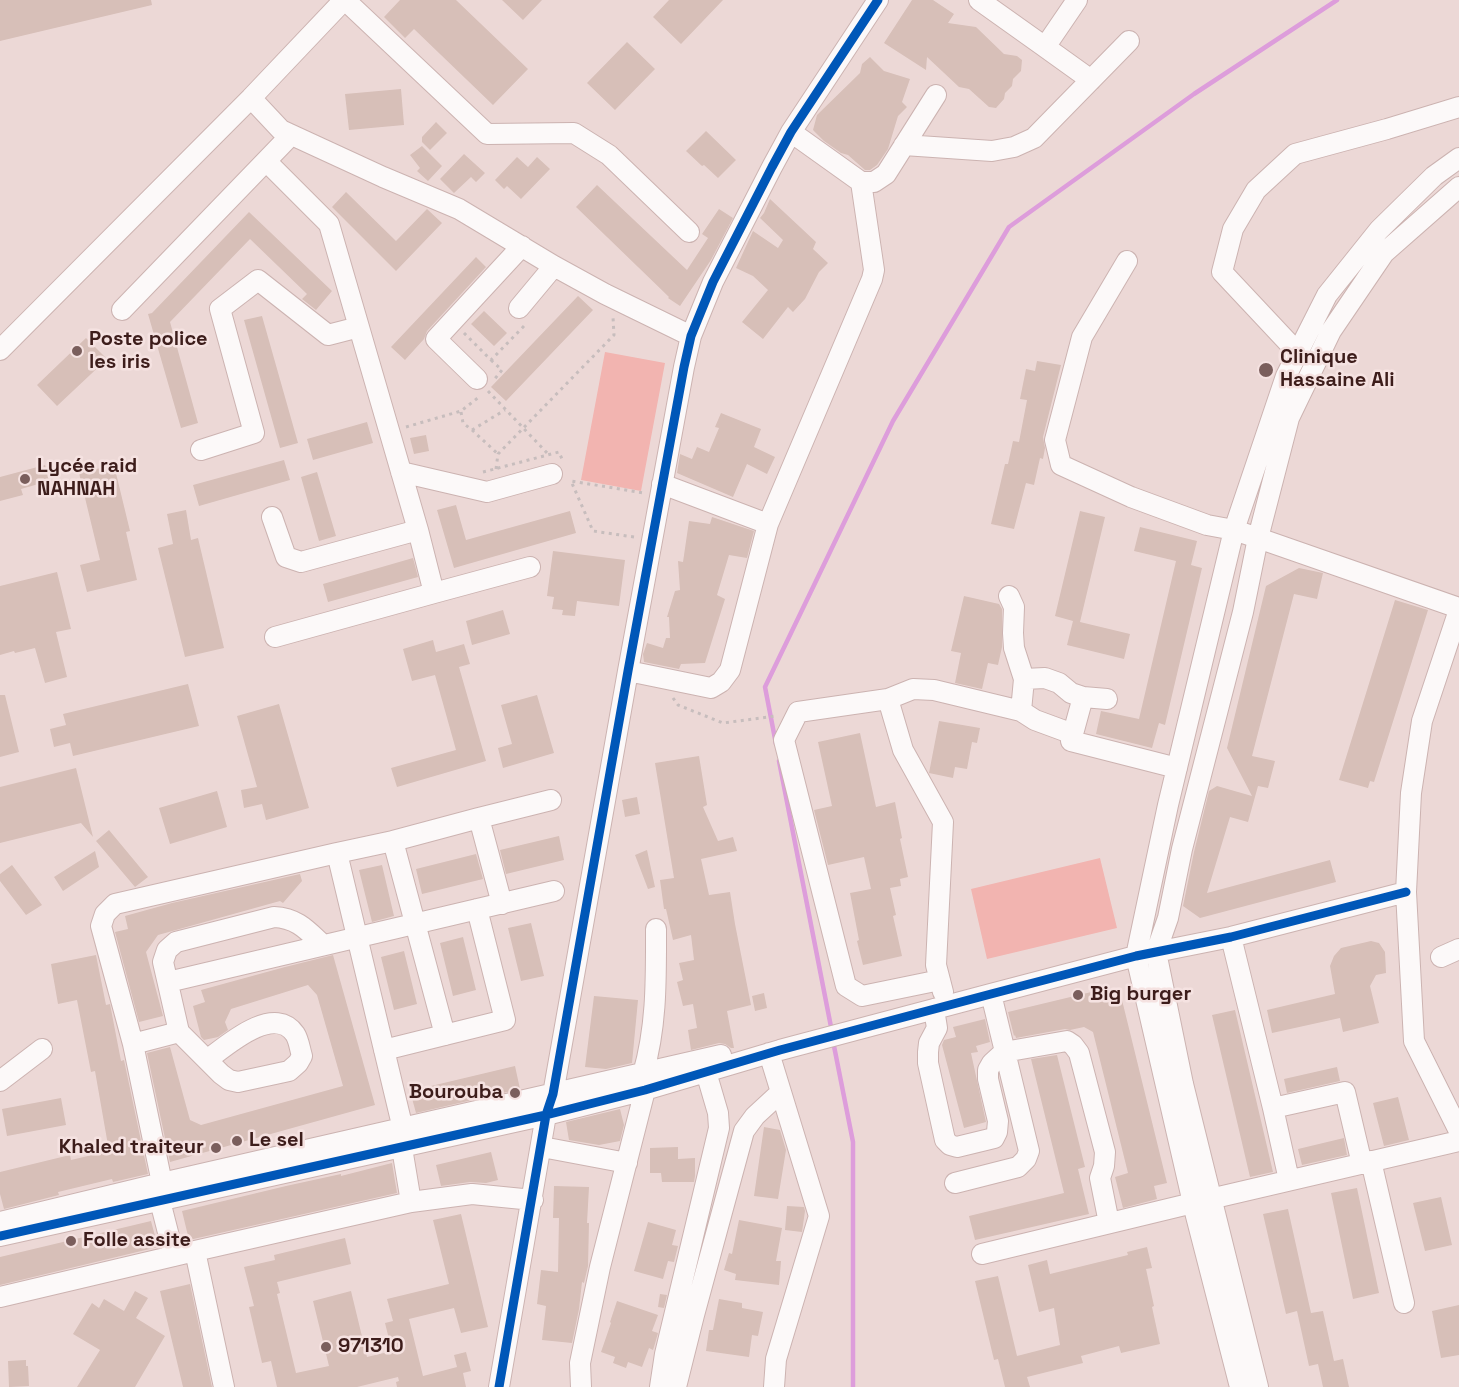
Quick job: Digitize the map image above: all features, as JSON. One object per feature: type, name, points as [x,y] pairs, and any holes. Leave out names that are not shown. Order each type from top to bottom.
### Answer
[{"type":"street","points":[[0,350],[251,98],[345,0],[487,134],[574,133],[609,155],[689,232]]},
{"type":"street","points":[[499,1387],[546,1115],[553,1094],[628,671],[691,336],[713,282],[791,132],[878,0]]},
{"type":"street","points":[[979,0],[1091,80]]},
{"type":"street","points":[[1045,47],[1077,0]]},
{"type":"street","points":[[904,145],[992,151],[1014,147],[1034,138],[1129,41]]},
{"type":"street","points":[[791,132],[861,182],[874,182],[886,174],[936,95]]},
{"type":"street","points":[[251,98],[281,130],[459,209],[604,294],[691,336]]},
{"type":"street","points":[[1298,353],[1221,272],[1233,229],[1256,190],[1295,154],[1459,107]]},
{"type":"street","points":[[122,310],[291,135]]},
{"type":"street","points":[[1258,1387],[1202,1201],[1136,956],[1177,768],[1234,530],[1286,376],[1327,295],[1379,230],[1434,177],[1459,158]]},
{"type":"street","points":[[266,161],[329,224],[418,530],[434,593]]},
{"type":"street","points":[[628,671],[711,688],[721,682],[730,670],[768,524],[872,279],[874,270],[861,182]]},
{"type":"street","points":[[1240,1387],[1202,1201],[1183,1084],[1156,952],[1168,918],[1182,849],[1243,612],[1258,538],[1289,418],[1331,330],[1384,253],[1459,186]]},
{"type":"street","points":[[477,379],[435,339],[522,246]]},
{"type":"street","points":[[1127,261],[1082,337],[1055,440],[1060,465],[1131,497],[1207,525],[1234,530],[1459,609],[1422,722],[1411,793],[1406,892],[1414,1041],[1459,1131]]},
{"type":"street","points":[[526,313],[554,266]]},
{"type":"street","points":[[201,450],[254,433],[220,309],[258,279],[328,335],[359,327]]},
{"type":"street","points":[[401,472],[488,492],[555,464]]},
{"type":"street","points":[[661,490],[768,524]]},
{"type":"street","points":[[272,517],[286,557],[301,562],[418,530]]},
{"type":"street","points":[[275,637],[530,567]]},
{"type":"street","points":[[1008,596],[1014,607],[1014,648],[1024,679],[1021,711]]},
{"type":"street","points":[[1024,679],[1045,678],[1059,682],[1071,693],[1083,697],[1107,699]]},
{"type":"street","points":[[940,980],[862,996],[846,986],[784,740],[798,712],[888,699],[913,689],[934,690],[1021,711],[1035,720],[1073,734]]},
{"type":"street","points":[[1083,697],[1071,741],[1177,768]]},
{"type":"street","points":[[888,699],[903,750],[943,822],[936,965],[940,980],[940,1008],[937,1028],[927,1052],[945,1140],[957,1147],[994,1138],[998,1122],[988,1070],[1004,1052],[1067,1041],[1074,1045],[1079,1053],[1105,1152],[1100,1178],[1109,1223]]},
{"type":"street","points":[[174,1256],[133,1044],[101,926],[105,914],[115,904],[393,841],[551,800]]},
{"type":"street","points":[[479,818],[502,904]]},
{"type":"street","points":[[393,841],[445,1035]]},
{"type":"street","points":[[337,854],[384,1050],[402,1138],[411,1202]]},
{"type":"street","points":[[168,982],[554,891]]},
{"type":"street","points":[[402,1138],[553,1094],[706,1072],[775,1051],[1136,956],[1231,937],[1406,892]]},
{"type":"street","points":[[384,1050],[505,1020],[477,909]]},
{"type":"street","points":[[207,1060],[179,1032],[163,962],[167,950],[176,942],[274,916],[286,917],[303,926],[323,945]]},
{"type":"street","points":[[581,1387],[580,1363],[598,1278],[627,1163],[652,1039],[656,929]]},
{"type":"street","points":[[1231,937],[1289,1180]]},
{"type":"street","points":[[1441,957],[1459,949]]},
{"type":"street","points":[[955,1183],[1018,1167],[1026,1159],[1029,1151],[991,994]]},
{"type":"street","points":[[133,1044],[179,1032]]},
{"type":"street","points":[[0,1222],[161,1192],[402,1138],[546,1115],[752,1048],[775,1051]]},
{"type":"street","points":[[0,1081],[42,1049]]},
{"type":"street","points":[[774,1387],[776,1359],[819,1216],[781,1092],[775,1051]]},
{"type":"street","points":[[660,1387],[665,1353],[719,1128],[718,1113],[706,1072]]},
{"type":"street","points":[[676,1387],[744,1131],[754,1116],[781,1092]]},
{"type":"street","points":[[1273,1108],[1346,1092],[1404,1303]]},
{"type":"street","points":[[982,1254],[1459,1141]]},
{"type":"street","points":[[542,1147],[627,1163]]},
{"type":"street","points":[[0,1236],[161,1192]]},
{"type":"street","points":[[0,1297],[411,1202],[472,1194],[532,1200]]},
{"type":"street","points":[[195,1251],[224,1387]]},
{"type":"path","points":[[462,331],[491,360],[526,313]]},
{"type":"path","points":[[496,469],[498,454],[614,336],[613,319],[610,314]]},
{"type":"path","points":[[389,431],[461,411],[487,390],[555,464]]},
{"type":"path","points":[[472,430],[506,410]]},
{"type":"path","points":[[461,411],[463,423],[498,454]]},
{"type":"path","points":[[480,473],[496,469],[555,464]]},
{"type":"path","points":[[652,540],[593,531],[571,481],[661,490]]},
{"type":"path","points":[[659,677],[678,705],[705,716],[723,723],[761,718]]},
{"type":"shaded area","points":[[605,352],[665,363],[641,491],[581,480]]},
{"type":"shaded area","points":[[1100,858],[1117,928],[987,959],[971,889]]},
{"type":"building","points":[[0,0],[151,0],[152,5],[0,41]]},
{"type":"building","points":[[400,0],[456,0],[528,69],[493,105],[414,29],[405,38],[384,17]]},
{"type":"building","points":[[502,0],[542,0],[523,20]]},
{"type":"building","points":[[669,0],[723,0],[681,44],[653,17]]},
{"type":"building","points":[[912,0],[933,0],[954,14],[948,23],[976,27],[1004,54],[1017,56],[1022,60],[1021,71],[1013,79],[1012,86],[996,108],[989,107],[969,89],[959,87],[927,57],[926,70],[884,43]]},
{"type":"building","points":[[627,42],[655,69],[615,110],[587,83]]},
{"type":"building","points":[[870,57],[884,71],[910,79],[902,102],[907,107],[898,116],[888,149],[877,165],[870,170],[865,170],[848,155],[824,141],[813,130],[817,115],[860,73],[862,64]]},
{"type":"building","points":[[401,89],[404,125],[349,130],[345,94]]},
{"type":"building","points":[[436,122],[447,133],[430,150],[422,142],[422,137]]},
{"type":"building","points":[[706,131],[736,160],[718,178],[686,151]]},
{"type":"building","points":[[422,146],[442,166],[428,181],[417,171],[420,168],[410,155]]},
{"type":"building","points":[[464,154],[485,173],[476,182],[471,177],[454,193],[440,179]]},
{"type":"building","points":[[517,157],[528,167],[537,157],[550,169],[521,199],[507,186],[504,189],[495,180]]},
{"type":"building","points":[[597,185],[687,270],[708,238],[702,234],[719,209],[733,218],[711,260],[680,306],[668,298],[576,207]]},
{"type":"building","points":[[346,192],[396,241],[427,209],[442,223],[396,271],[332,207]]},
{"type":"building","points":[[770,199],[816,242],[813,249],[828,263],[819,272],[805,299],[793,312],[788,307],[763,339],[742,322],[768,290],[753,276],[736,268],[753,231],[778,248],[783,240],[760,218]]},
{"type":"building","points":[[249,212],[332,291],[316,310],[302,299],[307,294],[250,239],[170,322],[198,423],[181,428],[148,314],[152,313]]},
{"type":"building","points":[[476,257],[486,267],[427,331],[424,339],[405,360],[391,347]]},
{"type":"building","points":[[578,296],[593,310],[506,401],[491,387]]},
{"type":"building","points":[[484,311],[507,333],[494,346],[471,324]]},
{"type":"building","points":[[262,316],[298,443],[280,448],[244,320]]},
{"type":"building","points":[[86,338],[107,359],[57,406],[37,385]]},
{"type":"building","points":[[1037,361],[1061,365],[1043,437],[1045,448],[1043,459],[1040,458],[1034,485],[1026,483],[1014,529],[991,524],[1005,464],[1008,464],[1013,441],[1019,442],[1027,400],[1020,399],[1026,369],[1035,371]]},
{"type":"building","points":[[721,413],[761,429],[754,447],[775,457],[767,474],[747,464],[733,497],[677,473],[680,454],[692,459],[697,447],[709,452],[719,428],[715,427]]},
{"type":"building","points":[[367,422],[373,443],[313,460],[307,439]]},
{"type":"building","points":[[426,435],[429,451],[414,454],[410,438]]},
{"type":"building","points":[[284,460],[290,480],[199,506],[193,485]]},
{"type":"building","points":[[45,465],[49,481],[21,489],[23,495],[0,501],[0,477]]},
{"type":"building","points":[[114,465],[130,531],[126,532],[137,580],[87,592],[80,565],[100,560],[79,473]]},
{"type":"building","points":[[317,472],[336,536],[319,541],[301,477]]},
{"type":"building","points":[[456,505],[466,540],[570,511],[576,533],[454,568],[437,510]]},
{"type":"building","points":[[186,510],[191,540],[198,538],[224,648],[185,657],[158,548],[173,544],[167,514]]},
{"type":"building","points":[[1080,511],[1105,517],[1080,622],[1130,634],[1124,659],[1067,645],[1073,621],[1055,616]]},
{"type":"building","points":[[712,517],[754,531],[747,558],[729,555],[717,595],[725,599],[705,663],[681,664],[679,669],[644,662],[643,654],[647,643],[663,648],[666,638],[670,638],[669,617],[667,617],[675,591],[680,590],[678,561],[683,562],[689,521],[710,524]]},
{"type":"building","points":[[1140,527],[1197,541],[1191,565],[1202,568],[1165,725],[1159,723],[1152,748],[1096,734],[1101,711],[1139,719],[1176,561],[1134,551]]},
{"type":"building","points":[[553,551],[625,560],[619,606],[577,601],[575,616],[562,615],[563,610],[552,609],[554,597],[547,596]]},
{"type":"building","points":[[413,558],[418,577],[328,602],[323,584]]},
{"type":"building","points":[[1299,568],[1323,573],[1317,599],[1294,594],[1252,756],[1275,761],[1268,788],[1258,786],[1248,822],[1230,817],[1207,893],[1330,860],[1336,882],[1200,918],[1183,906],[1209,791],[1217,786],[1252,796],[1227,748],[1266,586]]},
{"type":"building","points":[[57,572],[71,629],[56,632],[67,677],[45,683],[35,648],[0,655],[0,586]]},
{"type":"building","points":[[964,596],[999,604],[1002,609],[1002,647],[998,665],[988,663],[982,689],[955,683],[961,653],[951,651]]},
{"type":"building","points":[[1395,600],[1428,610],[1374,782],[1370,781],[1368,788],[1339,780]]},
{"type":"building","points":[[503,610],[510,634],[472,645],[466,621]]},
{"type":"building","points":[[433,640],[436,652],[464,644],[470,664],[459,667],[486,761],[397,787],[391,768],[456,750],[435,675],[412,681],[403,649]]},
{"type":"building","points":[[188,684],[199,726],[73,756],[70,743],[54,747],[50,729],[66,725],[63,714]]},
{"type":"building","points":[[0,695],[5,695],[19,752],[0,757]]},
{"type":"building","points":[[537,695],[554,753],[503,768],[498,748],[512,744],[501,705]]},
{"type":"building","points":[[279,704],[309,808],[266,820],[262,804],[244,808],[241,790],[257,787],[237,716]]},
{"type":"building","points":[[939,721],[980,728],[977,743],[972,742],[967,769],[955,767],[953,778],[929,773]]},
{"type":"building","points":[[860,733],[876,807],[895,802],[908,877],[900,879],[901,886],[890,888],[896,915],[893,916],[902,956],[863,965],[850,893],[871,889],[864,857],[828,865],[814,810],[832,806],[818,742]]},
{"type":"building","points":[[699,756],[707,805],[703,807],[718,841],[733,837],[737,851],[701,859],[709,895],[730,892],[751,1005],[727,1011],[734,1048],[719,1043],[691,1050],[688,1030],[697,1028],[693,1004],[683,1006],[677,982],[683,980],[679,963],[694,960],[691,935],[673,940],[666,909],[664,909],[660,880],[674,878],[655,763]]},
{"type":"building","points":[[76,768],[93,837],[81,823],[0,843],[0,787]]},
{"type":"building","points":[[217,791],[227,827],[170,844],[159,808]]},
{"type":"building","points":[[637,797],[640,814],[625,817],[622,800]]},
{"type":"building","points":[[109,830],[148,877],[135,887],[96,841]]},
{"type":"building","points":[[559,836],[564,860],[506,874],[500,850]]},
{"type":"building","points":[[647,850],[655,887],[648,889],[635,855]]},
{"type":"building","points":[[95,851],[99,867],[63,891],[54,877]]},
{"type":"building","points":[[476,854],[483,879],[422,894],[416,869]]},
{"type":"building","points":[[12,865],[42,905],[26,915],[0,881],[0,874]]},
{"type":"building","points":[[382,865],[394,916],[372,922],[359,870]]},
{"type":"building","points":[[300,874],[302,881],[283,903],[280,901],[158,935],[146,952],[163,1016],[139,1022],[115,932],[128,929],[125,916]]},
{"type":"building","points":[[531,923],[544,976],[521,981],[508,928]]},
{"type":"building","points":[[463,937],[476,990],[453,996],[440,943]]},
{"type":"building","points":[[1371,941],[1379,943],[1385,952],[1386,973],[1376,975],[1370,986],[1379,1023],[1343,1032],[1340,1018],[1272,1033],[1267,1010],[1335,994],[1330,966],[1334,956],[1341,948]]},
{"type":"building","points":[[404,951],[417,1004],[394,1010],[381,957]]},
{"type":"building","points":[[96,955],[106,1005],[110,1004],[121,1061],[124,1060],[148,1174],[113,1182],[112,1179],[58,1192],[59,1195],[4,1209],[0,1194],[0,1172],[70,1155],[71,1160],[109,1151],[95,1071],[91,1072],[77,1000],[58,1004],[51,964]]},
{"type":"building","points":[[333,955],[375,1105],[170,1162],[147,1053],[170,1047],[190,1120],[201,1125],[343,1086],[317,995],[308,985],[231,1009],[225,1022],[228,1030],[218,1037],[204,1040],[201,1037],[193,1006],[205,1002],[201,990]]},
{"type":"building","points":[[1108,988],[1111,1002],[1122,1000],[1167,1183],[1154,1186],[1157,1199],[1123,1208],[1115,1177],[1128,1173],[1093,1032],[1084,1027],[1016,1038],[1008,1012]]},
{"type":"building","points":[[764,993],[767,1008],[755,1011],[752,996]]},
{"type":"building","points":[[594,996],[638,1000],[632,1063],[606,1069],[585,1067]]},
{"type":"building","points":[[1235,1010],[1273,1172],[1250,1177],[1212,1015]]},
{"type":"building","points":[[985,1019],[990,1042],[976,1046],[978,1052],[971,1053],[986,1122],[964,1128],[942,1045],[944,1040],[956,1037],[953,1027]]},
{"type":"building","points":[[1057,1055],[1085,1167],[1078,1169],[1089,1214],[975,1240],[969,1216],[1064,1193],[1031,1059]]},
{"type":"building","points":[[515,1066],[520,1089],[416,1113],[410,1091]]},
{"type":"building","points":[[1337,1067],[1340,1081],[1287,1093],[1284,1079]]},
{"type":"building","points":[[1398,1097],[1409,1140],[1384,1146],[1373,1103]]},
{"type":"building","points":[[61,1098],[66,1125],[7,1136],[2,1109]]},
{"type":"building","points":[[620,1109],[624,1125],[620,1141],[599,1145],[569,1140],[566,1122]]},
{"type":"building","points":[[764,1127],[780,1130],[786,1150],[778,1199],[754,1196]]},
{"type":"building","points":[[1344,1138],[1347,1155],[1302,1165],[1298,1149]]},
{"type":"building","points":[[678,1147],[678,1159],[695,1158],[694,1182],[662,1182],[661,1173],[650,1173],[650,1148]]},
{"type":"building","points":[[491,1152],[498,1180],[441,1186],[436,1165]]},
{"type":"building","points":[[392,1163],[397,1193],[189,1240],[182,1211]]},
{"type":"building","points":[[554,1186],[589,1187],[588,1266],[584,1283],[582,1282],[572,1343],[542,1340],[546,1306],[537,1304],[541,1270],[558,1272],[559,1218],[553,1218]]},
{"type":"building","points":[[1357,1188],[1379,1293],[1353,1299],[1331,1193]]},
{"type":"building","points":[[1441,1197],[1452,1245],[1425,1251],[1413,1203]]},
{"type":"building","points":[[787,1206],[804,1207],[802,1232],[785,1230]]},
{"type":"building","points":[[1288,1209],[1311,1313],[1323,1311],[1334,1361],[1343,1359],[1349,1387],[1323,1387],[1318,1364],[1309,1366],[1297,1311],[1286,1314],[1263,1214]]},
{"type":"building","points":[[461,1214],[488,1327],[461,1333],[454,1308],[409,1319],[423,1376],[457,1367],[454,1355],[466,1352],[471,1371],[463,1373],[466,1387],[397,1387],[398,1377],[357,1387],[277,1387],[271,1361],[262,1363],[249,1307],[254,1306],[244,1267],[275,1260],[274,1255],[345,1238],[351,1264],[277,1282],[280,1293],[277,1294],[296,1373],[329,1366],[313,1301],[351,1291],[367,1357],[392,1351],[385,1323],[393,1321],[387,1299],[449,1284],[433,1220]]},
{"type":"building","points":[[739,1220],[782,1228],[776,1261],[781,1261],[779,1285],[735,1280],[736,1274],[724,1270],[729,1253],[732,1254]]},
{"type":"building","points":[[151,1221],[158,1247],[0,1285],[0,1257]]},
{"type":"building","points":[[648,1222],[676,1230],[672,1245],[678,1246],[674,1262],[668,1261],[663,1279],[634,1271]]},
{"type":"building","points":[[1147,1247],[1152,1268],[1146,1269],[1160,1344],[1121,1353],[1119,1346],[1081,1356],[1083,1363],[1027,1377],[1030,1387],[1005,1387],[998,1359],[994,1360],[975,1281],[998,1276],[1017,1356],[1060,1345],[1054,1308],[1039,1312],[1028,1265],[1047,1260],[1050,1274],[1128,1255],[1127,1252]]},
{"type":"building","points":[[190,1284],[212,1387],[183,1387],[160,1291]]},
{"type":"building","points":[[135,1291],[148,1298],[136,1318],[165,1336],[135,1387],[77,1387],[100,1350],[73,1334],[92,1303],[99,1308],[104,1299],[124,1311]]},
{"type":"building","points":[[660,1294],[667,1295],[664,1308],[658,1307]]},
{"type":"building","points":[[719,1299],[742,1303],[742,1308],[763,1312],[758,1336],[752,1335],[749,1357],[706,1351],[709,1330],[713,1330]]},
{"type":"building","points":[[617,1301],[658,1315],[652,1331],[658,1333],[654,1347],[653,1350],[649,1348],[642,1367],[628,1362],[626,1368],[613,1363],[615,1357],[601,1352]]},
{"type":"building","points":[[1459,1305],[1459,1355],[1441,1358],[1432,1311]]},
{"type":"building","points":[[26,1360],[29,1386],[9,1387],[8,1361]]},
{"type":"waterway","points":[[776,744],[765,687],[893,421],[1009,227],[1194,94],[1337,0]]},
{"type":"waterway","points":[[779,761],[832,1032]]},
{"type":"waterway","points":[[833,1041],[853,1142],[853,1387]]},
{"type":"cycle path","points":[[499,1387],[546,1115],[553,1094],[628,671],[691,336],[713,282],[791,132],[878,0]]},
{"type":"cycle path","points":[[0,1236],[546,1115],[645,1090],[780,1050],[1136,956],[1231,937],[1406,892]]},
{"type":"place","name":"Poste police les iris","points":[[77,351]]},
{"type":"place","name":"Clinique Hassaine Ali","points":[[1266,370]]},
{"type":"place","name":"Lycée raid NAHNAH","points":[[25,479]]},
{"type":"place","name":"Big burger","points":[[1078,995]]},
{"type":"place","name":"Bourouba","points":[[515,1093]]},
{"type":"place","name":"Le sel","points":[[237,1141]]},
{"type":"place","name":"Khaled traiteur","points":[[216,1148]]},
{"type":"place","name":"Folle assite","points":[[71,1241]]},
{"type":"place","name":"971310","points":[[326,1347]]}]
